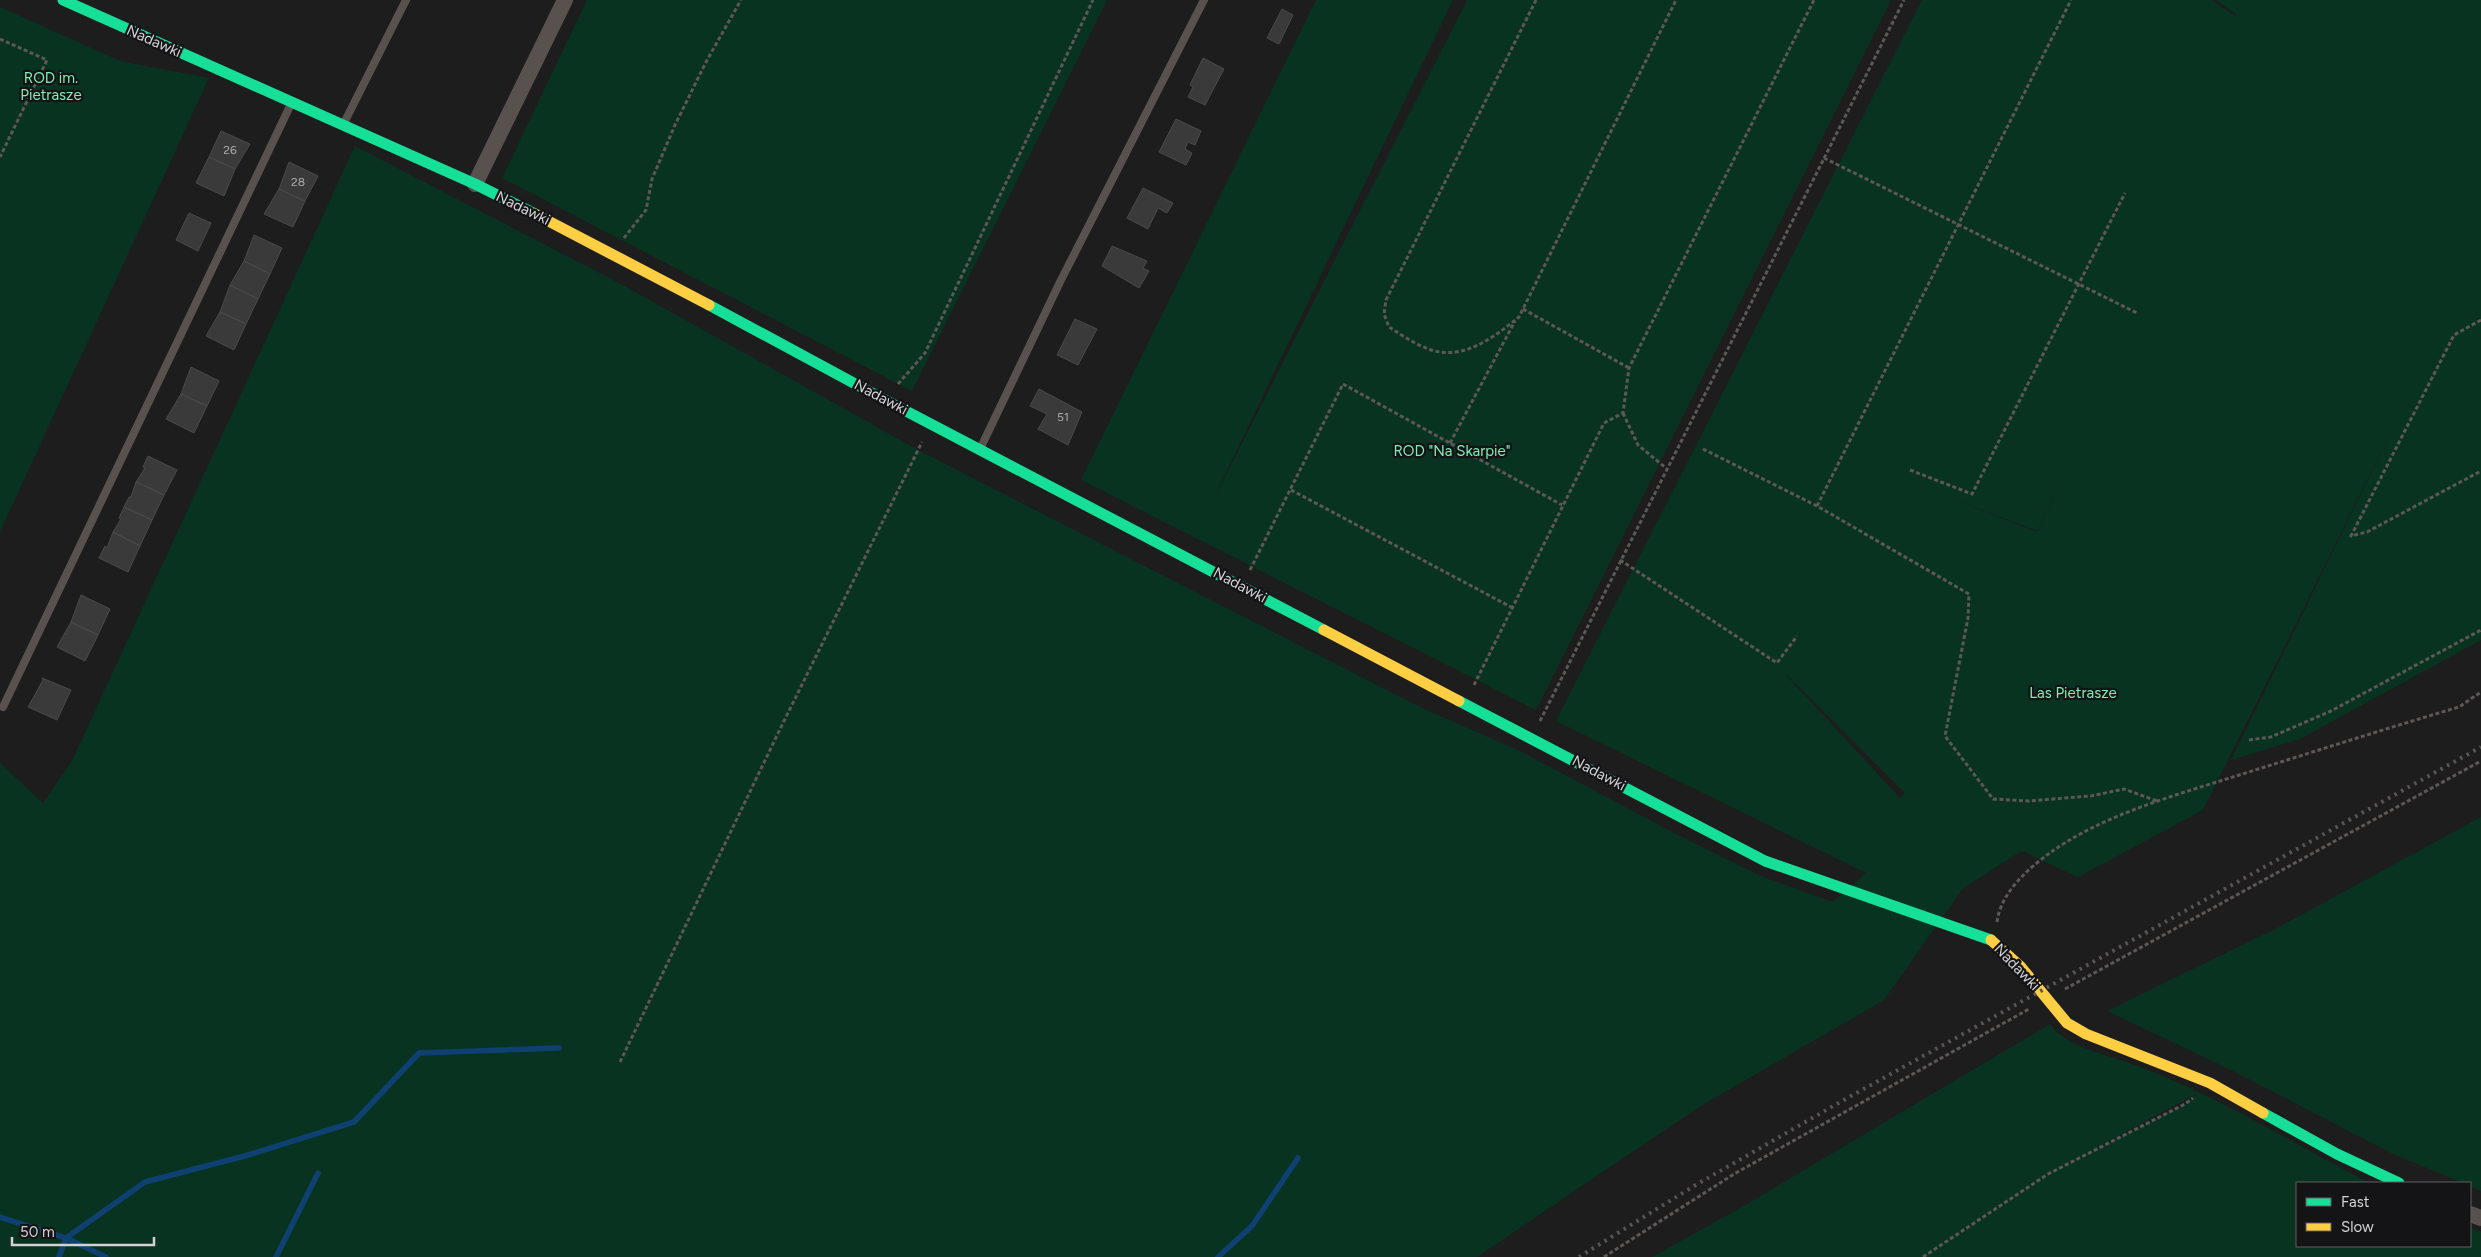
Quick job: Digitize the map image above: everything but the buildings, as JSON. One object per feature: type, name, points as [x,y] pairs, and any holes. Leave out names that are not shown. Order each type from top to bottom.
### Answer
[{"type":"street","name":"Nadawki","points":[[63,0],[475,184],[610,250],[885,400],[1766,861],[1995,942],[2020,966],[2067,1023],[2086,1034],[2210,1082],[2337,1154],[2397,1182]]},
{"type":"street","points":[[475,184],[565,0]]},
{"type":"lane","points":[[343,125],[406,0]]},
{"type":"lane","points":[[980,449],[1060,282],[1204,0]]},
{"type":"lane","points":[[3,707],[292,102]]},
{"type":"path","points":[[610,250],[632,230],[646,210],[652,179],[675,125],[706,62],[741,0]]},
{"type":"path","points":[[885,400],[925,353],[1092,0]]},
{"type":"path","points":[[1517,319],[1478,346],[1451,353],[1426,349],[1388,327],[1384,314],[1386,300],[1536,0]]},
{"type":"path","points":[[1450,443],[1523,310],[1676,0]]},
{"type":"path","points":[[1666,468],[1638,445],[1623,413],[1629,368],[1814,0]]},
{"type":"path","points":[[1532,738],[1548,701],[1904,0]]},
{"type":"path","points":[[1817,506],[2071,0]]},
{"type":"path","points":[[0,39],[47,60],[0,158]]},
{"type":"path","points":[[1824,158],[2137,314]]},
{"type":"path","points":[[1910,470],[1972,494],[2124,193]]},
{"type":"path","points":[[1523,310],[1629,368]]},
{"type":"path","points":[[2481,320],[2454,335],[2351,536],[2367,532],[2481,471]]},
{"type":"path","points":[[1241,586],[1343,384],[1562,505]]},
{"type":"path","points":[[1466,704],[1511,607],[1604,423],[1623,413]]},
{"type":"path","points":[[620,1062],[783,723],[931,424]]},
{"type":"path","points":[[1703,449],[1817,506],[1969,594],[1968,618],[1945,736],[1993,799],[2037,800],[2091,796],[2124,790],[2158,801]]},
{"type":"path","points":[[1290,490],[1511,607]]},
{"type":"path","points":[[1620,560],[1777,663],[1797,636]]},
{"type":"path","points":[[2249,740],[2271,737],[2331,711],[2481,630]]},
{"type":"path","points":[[1995,942],[1999,910],[2021,878],[2054,850],[2090,830],[2158,801],[2460,708],[2481,692]]},
{"type":"path","points":[[1923,1257],[2048,1174],[2186,1104],[2210,1082]]},
{"type":"green space","points":[[587,0],[1107,0],[912,391],[502,178]]},
{"type":"green space","name":"ROD \"Na Skarpie\"","points":[[1316,0],[1453,0],[1211,504],[1467,0],[1891,0],[1536,710],[1081,480]]},
{"type":"green space","name":"Las Pietrasze","points":[[1922,0],[2211,0],[2235,16],[2236,14],[2216,0],[2481,0],[2481,640],[2300,739],[2231,760],[2399,416],[2203,810],[2078,877],[2022,851],[1963,888],[1884,1000],[1699,1107],[1477,1257],[0,1257],[0,763],[43,803],[72,761],[355,146],[621,284],[918,450],[1422,708],[1520,751],[1676,834],[1763,877],[1833,902],[1866,873],[1556,721]],"holes":[[[2066,473],[2037,532],[1937,493],[2037,531]],[[1787,676],[1905,793],[1900,798]]]},
{"type":"green space","name":"ROD im. Pietrasze","points":[[0,7],[120,61],[209,78],[0,532]]},
{"type":"green space","points":[[2481,817],[2481,1191],[2471,1186],[2471,1182],[2461,1182],[2393,1154],[2229,1069],[2107,1011],[2279,927]]},
{"type":"green space","points":[[2050,1024],[2065,1038],[2084,1048],[2156,1073],[2188,1087],[2368,1182],[2296,1182],[2296,1247],[2471,1247],[2471,1227],[2481,1232],[2481,1257],[1652,1257],[1742,1207]],"holes":[[[2196,1094],[2197,1094],[2185,1104],[2072,1161]]]},
{"type":"waterway","points":[[59,1257],[66,1238],[145,1182],[248,1155],[354,1122],[419,1053],[559,1048]]},
{"type":"waterway","points":[[1218,1257],[1252,1226],[1298,1158]]},
{"type":"waterway","points":[[276,1257],[318,1173]]},
{"type":"waterway","points":[[0,1217],[66,1238],[106,1257]]},
{"type":"railway","points":[[1579,1257],[1694,1186],[1842,1101],[2481,747]]},
{"type":"traffic: fast","points":[[63,0],[475,184],[535,214]]},
{"type":"traffic: fast","points":[[709,305],[885,400],[1324,630]]},
{"type":"traffic: fast","points":[[1459,701],[1765,861],[1991,940]]},
{"type":"traffic: fast","points":[[2263,1113],[2337,1154],[2397,1182]]},
{"type":"traffic: slow","points":[[535,214],[709,305]]},
{"type":"traffic: slow","points":[[1324,630],[1459,701]]},
{"type":"traffic: slow","points":[[1991,940],[2020,966],[2067,1023],[2086,1034],[2210,1083],[2263,1113]]}]
